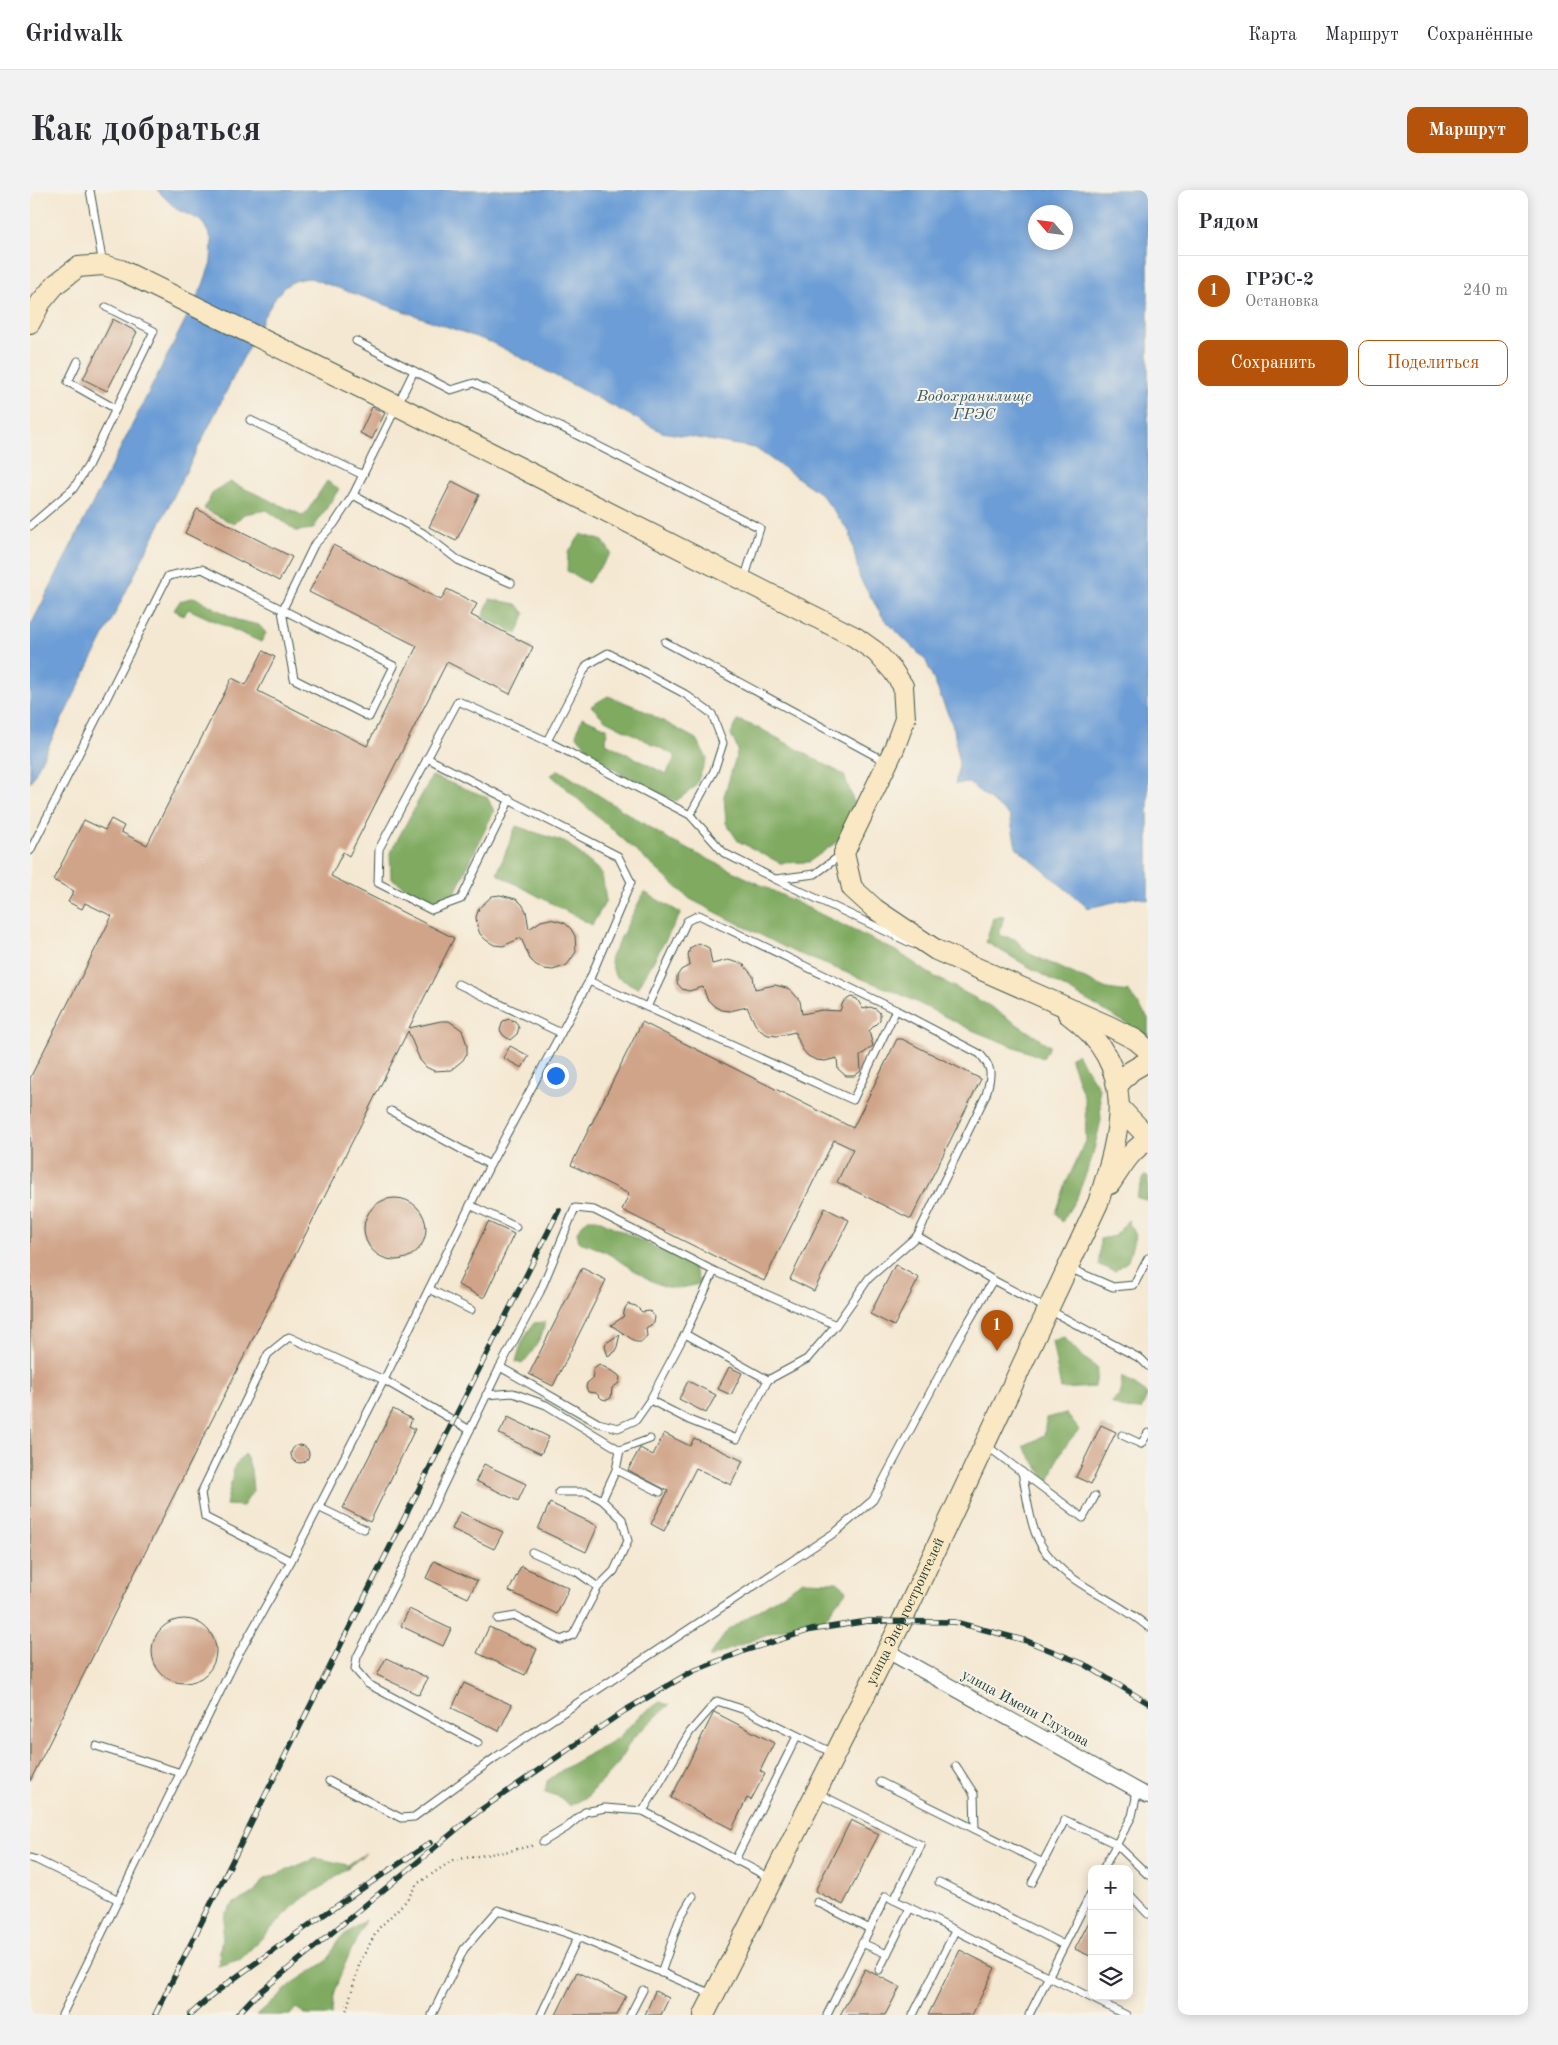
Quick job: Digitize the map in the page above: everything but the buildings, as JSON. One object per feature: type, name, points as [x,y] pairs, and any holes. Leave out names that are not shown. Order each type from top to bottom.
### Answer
[{"type":"street","points":[[30,323],[41,302],[56,284],[78,267],[103,265],[120,270],[398,406],[856,636],[876,652],[903,686],[905,719],[888,762],[844,853],[852,888],[875,909],[936,950],[1116,1030],[1136,1040],[1148,1050]]},
{"type":"street","points":[[1047,998],[1074,1019],[1095,1039],[1108,1059],[1118,1085],[1120,1108],[1116,1137],[1098,1203]]},
{"type":"street","points":[[1118,1085],[1132,1071],[1148,1061]]},
{"type":"street","points":[[1120,1108],[1143,1132],[1148,1134]]},
{"type":"street","points":[[1098,1203],[1126,1160],[1143,1143],[1148,1141]]},
{"type":"street","name":"улица Энергостроителей","points":[[704,2015],[887,1651],[1098,1203]]},
{"type":"street","name":"улица Имени Глухова","points":[[887,1651],[1148,1796]]},
{"type":"lane","points":[[90,190],[103,265]]},
{"type":"lane","points":[[30,526],[73,489],[88,466],[154,331],[106,307]]},
{"type":"lane","points":[[356,342],[451,390],[474,383],[760,528],[744,580]]},
{"type":"lane","points":[[78,361],[68,382],[116,409]]},
{"type":"lane","points":[[30,852],[168,576],[202,569],[282,611],[394,666],[369,717],[294,679],[282,611],[314,545],[334,524],[353,495],[414,371]]},
{"type":"lane","points":[[250,420],[363,475]]},
{"type":"lane","points":[[353,495],[423,532],[458,560],[511,583]]},
{"type":"lane","points":[[665,642],[888,762]]},
{"type":"lane","points":[[548,741],[587,665],[608,653],[685,694],[712,714],[722,743],[714,771],[690,815]]},
{"type":"lane","points":[[510,800],[461,899],[431,910],[378,883],[379,849],[458,701],[548,741],[690,815],[724,853],[775,879],[874,924],[905,942],[936,950]]},
{"type":"lane","points":[[62,2015],[237,1657],[291,1561],[384,1380],[490,1165],[589,981],[630,882],[618,856],[427,758]]},
{"type":"lane","points":[[775,879],[815,874],[844,853]]},
{"type":"lane","points":[[647,1007],[687,921],[699,915],[896,1010],[980,1054],[989,1064],[991,1077],[986,1095],[917,1236],[868,1278],[836,1325],[807,1359],[768,1380],[737,1439],[690,1420],[650,1400]]},
{"type":"lane","points":[[589,981],[853,1100],[896,1010]]},
{"type":"lane","points":[[458,984],[561,1033]]},
{"type":"lane","points":[[391,1110],[490,1165]]},
{"type":"lane","points":[[470,1205],[516,1227]]},
{"type":"lane","points":[[478,1743],[368,1684],[355,1669],[357,1657],[420,1534],[500,1367],[540,1292],[575,1208],[594,1210],[714,1271],[836,1325]]},
{"type":"lane","points":[[917,1236],[993,1280],[1141,1359],[1148,1366]]},
{"type":"lane","points":[[1068,1267],[1113,1287],[1134,1285],[1148,1258]]},
{"type":"lane","points":[[500,1367],[598,1423],[618,1428],[636,1420],[650,1400],[685,1334],[714,1271]]},
{"type":"lane","points":[[329,1780],[401,1818],[414,1817],[496,1757],[837,1531],[873,1500],[959,1338],[993,1280]]},
{"type":"lane","points":[[429,1289],[471,1310]]},
{"type":"lane","points":[[685,1334],[768,1380]]},
{"type":"lane","points":[[291,1561],[205,1517],[201,1493],[268,1354],[289,1337],[384,1380],[470,1430]]},
{"type":"lane","points":[[486,1395],[513,1393],[546,1405],[620,1450]]},
{"type":"lane","points":[[1122,1435],[1142,1444],[1148,1433]]},
{"type":"lane","points":[[620,1450],[650,1439]]},
{"type":"lane","points":[[985,1444],[1083,1518],[1095,1496]]},
{"type":"lane","points":[[602,1500],[616,1470],[620,1450]]},
{"type":"lane","points":[[616,1470],[660,1492]]},
{"type":"lane","points":[[1022,1472],[1035,1533],[1054,1563],[1081,1585],[1134,1614],[1148,1627]]},
{"type":"lane","points":[[498,1619],[516,1616],[561,1640],[573,1636],[598,1587],[614,1571],[628,1541],[622,1519],[602,1500],[587,1492],[559,1492]]},
{"type":"lane","points":[[318,1507],[364,1529]]},
{"type":"lane","points":[[532,1552],[577,1572],[598,1587]]},
{"type":"lane","points":[[643,1811],[690,1732],[717,1701],[745,1710],[835,1754]]},
{"type":"lane","points":[[735,1860],[797,1736]]},
{"type":"lane","points":[[96,1746],[181,1773]]},
{"type":"lane","points":[[956,1766],[974,1794],[975,1829]]},
{"type":"lane","points":[[880,1782],[1043,1863]]},
{"type":"lane","points":[[1106,1865],[1132,1816],[1136,1798],[1133,1788]]},
{"type":"lane","points":[[817,1793],[921,1844],[894,1900]]},
{"type":"lane","points":[[543,1842],[566,1828],[585,1812],[604,1808],[643,1811],[772,1880]]},
{"type":"lane","points":[[1032,1883],[1065,1820],[1116,1844],[1148,1875]]},
{"type":"lane","points":[[30,1858],[119,1900]]},
{"type":"lane","points":[[940,1882],[1064,1945]]},
{"type":"lane","points":[[662,1973],[680,1918],[692,1896]]},
{"type":"lane","points":[[827,2015],[886,1896],[1048,1978],[1126,2015]]},
{"type":"lane","points":[[1133,1898],[1148,1914]]},
{"type":"lane","points":[[1029,2015],[1088,1899]]},
{"type":"lane","points":[[817,1902],[870,1929]]},
{"type":"lane","points":[[879,1970],[910,1908]]},
{"type":"lane","points":[[432,2015],[464,1949],[498,1910],[578,1938],[714,1995]]},
{"type":"lane","points":[[913,2015],[955,1931]]},
{"type":"lane","points":[[541,2015],[578,1938]]},
{"type":"lane","points":[[862,1944],[886,1954]]},
{"type":"lane","points":[[630,2015],[643,1990]]},
{"type":"path","points":[[345,2015],[360,1962],[378,1930],[406,1901],[417,1884],[453,1860],[509,1851],[543,1842]]},
{"type":"green space","points":[[327,481],[339,489],[313,529],[296,531],[267,510],[244,514],[234,524],[204,509],[213,492],[230,482],[304,516]]},
{"type":"green space","points":[[581,534],[603,541],[611,553],[588,583],[567,571],[568,553]]},
{"type":"green space","points":[[194,597],[237,620],[259,625],[266,633],[261,642],[188,609],[184,616],[174,610],[180,601]]},
{"type":"green space","points":[[490,599],[517,604],[525,614],[517,634],[483,617]]},
{"type":"green space","points":[[608,696],[639,708],[696,739],[707,758],[695,787],[676,801],[632,782],[592,753],[576,735],[582,717],[607,728],[606,743],[666,774],[676,756],[605,720],[591,706]]},
{"type":"green space","points":[[738,720],[761,729],[844,775],[855,805],[839,840],[809,862],[780,863],[738,841],[726,823],[724,796],[738,750],[731,734]]},
{"type":"green space","points":[[559,770],[671,841],[898,952],[930,974],[988,1005],[1050,1046],[1043,1058],[974,1031],[898,993],[792,951],[690,899],[551,775]]},
{"type":"green space","points":[[432,776],[487,797],[494,811],[453,897],[426,901],[391,878],[390,853]]},
{"type":"green space","points":[[516,826],[567,843],[602,873],[606,901],[592,925],[497,874]]},
{"type":"green space","points":[[644,892],[681,913],[638,988],[615,976],[610,959]]},
{"type":"green space","points":[[1004,916],[999,935],[1015,939],[1028,953],[1107,989],[1129,992],[1148,1018],[1148,1036],[986,942],[993,918]]},
{"type":"green space","points":[[1077,1054],[1099,1088],[1101,1120],[1092,1158],[1077,1197],[1062,1222],[1056,1213],[1066,1183],[1086,1141],[1085,1100],[1070,1057]]},
{"type":"green space","points":[[1145,1175],[1148,1176],[1148,1201],[1136,1197]]},
{"type":"green space","points":[[588,1219],[597,1219],[656,1248],[685,1259],[695,1270],[700,1284],[683,1288],[663,1286],[606,1253],[579,1242],[577,1231]]},
{"type":"green space","points":[[1128,1220],[1135,1236],[1128,1261],[1115,1271],[1099,1265],[1100,1239],[1115,1236]]},
{"type":"green space","points":[[545,1322],[540,1339],[530,1354],[522,1364],[516,1362],[523,1341],[534,1323]]},
{"type":"green space","points":[[1064,1337],[1098,1369],[1095,1387],[1061,1389],[1052,1341]]},
{"type":"green space","points":[[1122,1376],[1148,1394],[1141,1410],[1126,1409],[1110,1403],[1120,1394]]},
{"type":"green space","points":[[1066,1413],[1079,1430],[1060,1454],[1049,1483],[1023,1446],[1044,1436],[1046,1418]]},
{"type":"green space","points":[[245,1454],[251,1469],[253,1491],[243,1506],[226,1505],[235,1465]]},
{"type":"green space","points":[[803,1581],[837,1582],[847,1590],[825,1618],[773,1632],[708,1658],[728,1630]]},
{"type":"green space","points":[[660,1702],[669,1705],[632,1739],[617,1765],[587,1797],[569,1806],[560,1797],[545,1792],[547,1781],[562,1770],[619,1737],[638,1717]]},
{"type":"green space","points":[[366,1853],[327,1884],[300,1900],[241,1959],[218,1966],[225,1914],[234,1903],[254,1893],[263,1880],[316,1858],[348,1865]]},
{"type":"green space","points":[[365,1920],[339,1978],[335,1990],[332,2015],[307,2015],[296,2008],[290,2015],[257,2015],[293,1983],[327,1961],[340,1938]]},
{"type":"water","name":"Водохранилище ГРЭС","points":[[157,190],[1148,190],[1148,900],[1136,897],[1088,908],[1016,847],[1010,816],[969,783],[955,784],[959,765],[954,729],[926,661],[884,619],[860,579],[850,533],[821,494],[755,448],[662,432],[493,343],[310,278],[301,279],[287,285],[277,295],[264,316],[30,783],[30,627],[203,285],[211,262],[212,240],[202,221],[176,209]]},
{"type":"railway","points":[[155,2015],[559,1210]]},
{"type":"railway","points":[[237,2015],[253,1998],[479,1811],[624,1711],[693,1671],[744,1651],[811,1630],[868,1621],[955,1622],[1027,1641],[1084,1664],[1148,1703]]},
{"type":"railway","points":[[190,2015],[222,1988],[278,1947],[430,1843]]},
{"type":"place","name":"ГРЭС-2","points":[[997,1351]]}]
